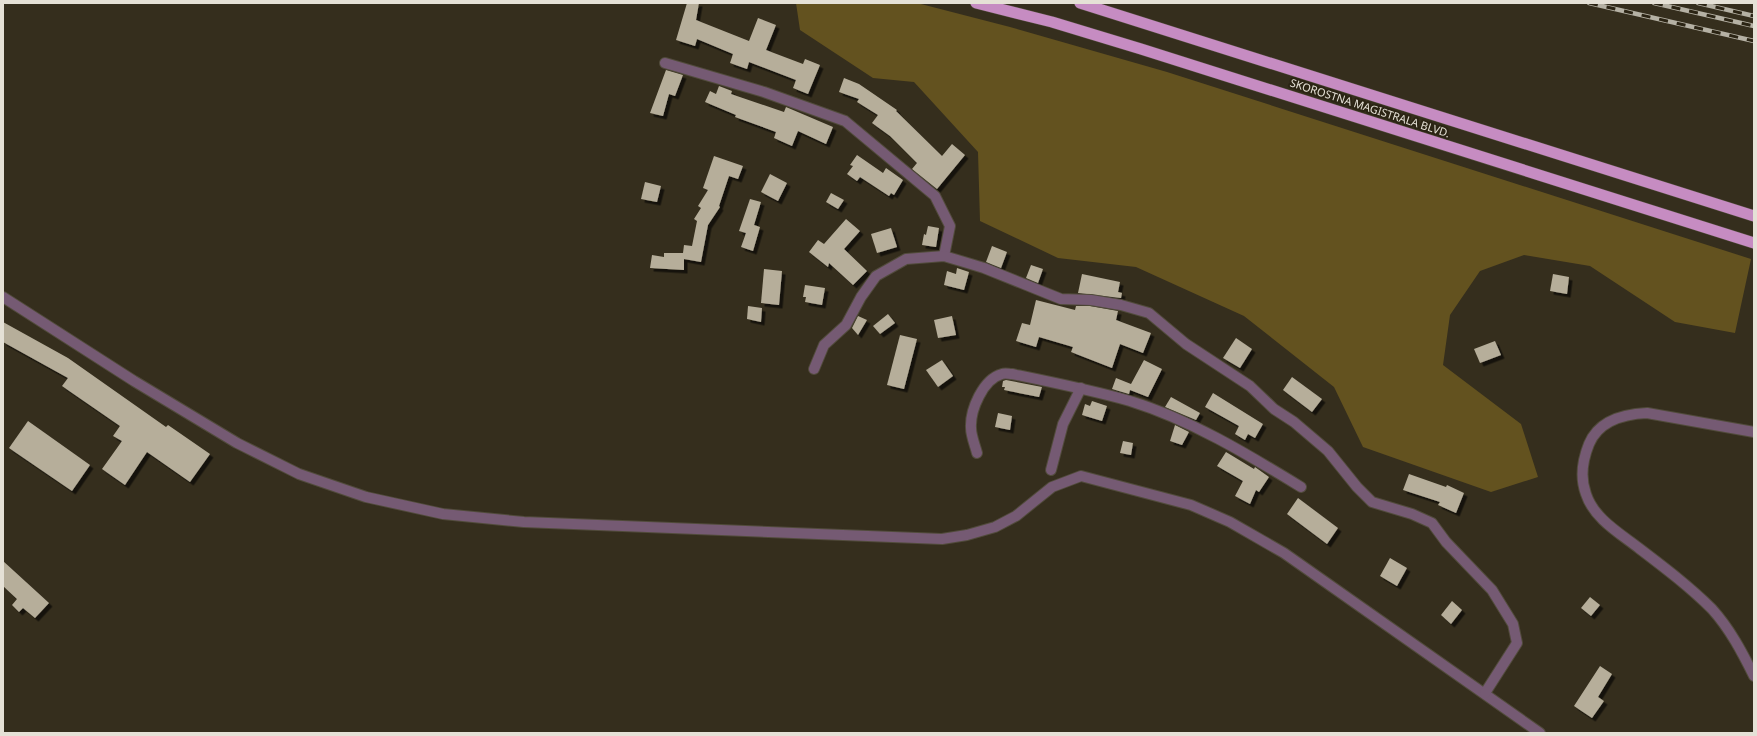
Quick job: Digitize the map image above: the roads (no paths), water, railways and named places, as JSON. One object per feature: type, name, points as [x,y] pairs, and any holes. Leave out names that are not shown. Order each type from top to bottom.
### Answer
[{"type":"highway","name":"SKOROSTNA MAGISTRALA BLVD.","points":[[976,3],[1052,22],[1112,40],[1754,243]]},
{"type":"highway","name":"SKOROSTNA MAGISTRALA BLVD.","points":[[1080,3],[1754,216]]},
{"type":"street","points":[[665,63],[764,92],[845,121],[935,196],[950,226],[944,256]]},
{"type":"street","points":[[814,368],[824,345],[846,325],[861,297],[876,276],[906,259],[944,256],[984,268],[1061,299],[1091,300],[1121,305],[1149,313],[1186,344],[1250,386],[1274,409],[1294,422],[1328,451],[1357,487],[1372,502],[1412,514],[1432,523],[1446,542],[1492,590],[1513,624],[1517,643],[1485,693]]},
{"type":"street","points":[[3,297],[134,381],[232,440],[299,474],[366,497],[443,514],[524,522],[942,539],[968,535],[995,527],[1016,516],[1052,487],[1081,476],[1191,505],[1230,522],[1284,553],[1540,733]]},
{"type":"street","points":[[977,453],[971,428],[973,410],[980,393],[994,378],[1002,374],[1012,374],[1081,388],[1131,401],[1178,420],[1236,447],[1301,487]]},
{"type":"street","points":[[1051,470],[1063,424],[1081,388]]},
{"type":"street","points":[[1754,432],[1647,413],[1618,417],[1608,422],[1591,440],[1586,450],[1582,478],[1585,494],[1597,514],[1681,581],[1712,609],[1734,638],[1754,676]]},
{"type":"railway","points":[[1589,3],[1754,41]]},
{"type":"railway","points":[[1654,3],[1754,26]]},
{"type":"railway","points":[[1698,3],[1754,16]]}]
